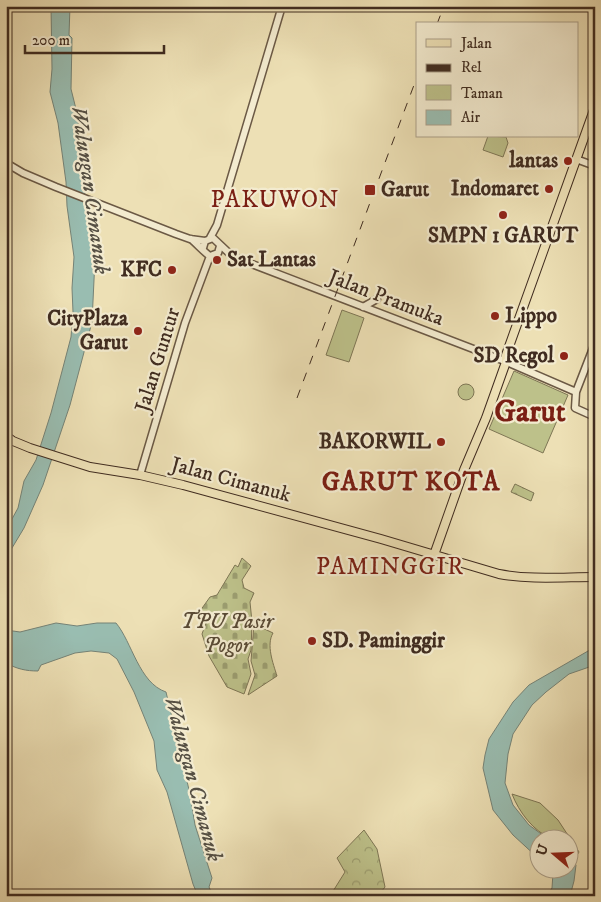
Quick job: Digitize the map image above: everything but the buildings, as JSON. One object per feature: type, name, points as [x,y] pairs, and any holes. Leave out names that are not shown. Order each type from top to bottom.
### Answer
[{"type":"main road","points":[[434,555],[486,418],[504,359],[595,107]]},
{"type":"main road","name":"Jalan Cimanuk","points":[[6,436],[30,448],[103,470],[140,475],[250,503],[510,576],[595,577]]},
{"type":"street","points":[[6,163],[23,173],[56,187],[190,239],[203,248],[205,253],[210,256],[218,253],[213,241],[217,225],[282,6]]},
{"type":"street","points":[[576,159],[595,166]]},
{"type":"street","points":[[190,239],[213,241]]},
{"type":"street","points":[[203,248],[213,241]]},
{"type":"street","name":"Jalan Pramuka","points":[[213,241],[231,255]]},
{"type":"street","name":"Jalan Pramuka","points":[[218,253],[231,255],[363,307],[504,359],[576,392]]},
{"type":"street","name":"Jalan Guntur","points":[[140,475],[184,326],[210,256]]},
{"type":"street","points":[[363,307],[377,299]]},
{"type":"street","points":[[595,343],[576,392],[575,408],[595,417]]},
{"type":"green space","points":[[487,138],[506,138],[508,143],[503,157],[483,150]]},
{"type":"green space","points":[[342,310],[364,318],[349,362],[326,355]]},
{"type":"green space","points":[[514,371],[568,395],[543,453],[489,429]]},
{"type":"green space","points":[[466,384],[474,392],[466,400],[458,392]]},
{"type":"green space","points":[[515,484],[534,493],[531,501],[511,492]]},
{"type":"green space","name":"TPU Pasir Pogor","points":[[242,558],[251,566],[242,580],[244,588],[254,593],[250,602],[252,622],[251,650],[248,659],[251,674],[244,694],[227,687],[209,656],[202,634],[207,620],[200,611],[210,597],[217,595],[235,565],[238,567]]},
{"type":"green space","name":"TPU Pasir Pogor","points":[[254,624],[273,633],[270,648],[277,676],[248,695],[255,675],[251,661]]},
{"type":"green space","points":[[512,794],[540,803],[558,820],[565,830],[538,830],[519,808]]},
{"type":"green space","points":[[364,830],[377,849],[385,887],[378,896],[330,896],[345,872],[337,858]]},
{"type":"water","points":[[51,6],[70,6],[69,35],[72,38],[71,89],[77,113],[84,172],[86,215],[95,259],[92,322],[70,405],[43,485],[24,528],[6,558],[6,530],[18,508],[24,481],[36,460],[51,413],[71,337],[74,257],[58,123],[50,92],[52,69]]},
{"type":"water","points":[[56,623],[77,626],[116,623],[149,680],[166,692],[190,794],[195,825],[212,878],[209,887],[213,896],[198,896],[193,884],[167,792],[157,770],[154,741],[134,692],[117,659],[109,653],[91,651],[75,653],[41,665],[38,671],[29,671],[6,663],[6,630],[20,632]]},
{"type":"water","points":[[595,647],[595,665],[569,674],[546,692],[532,705],[513,734],[508,754],[505,783],[513,805],[529,825],[536,830],[528,830],[528,849],[513,835],[493,810],[483,768],[489,739],[513,702],[529,685]]},
{"type":"water","points":[[553,880],[574,880],[570,896],[547,896],[552,888]]},
{"type":"railway","points":[[438,22],[444,6]]},
{"type":"railway","points":[[297,398],[416,80]]},
{"type":"place","name":"lantas","points":[[568,161]]},
{"type":"place","name":"Indomaret","points":[[549,189]]},
{"type":"place","name":"Garut","points":[[370,190]]},
{"type":"place","name":"SMPN 1 GARUT","points":[[503,215]]},
{"type":"place","name":"Sat Lantas","points":[[217,260]]},
{"type":"place","name":"KFC","points":[[172,270]]},
{"type":"place","name":"Lippo","points":[[495,316]]},
{"type":"place","name":"CityPlaza Garut","points":[[138,331]]},
{"type":"place","name":"SD Regol","points":[[564,356]]},
{"type":"place","name":"BAKORWIL","points":[[441,442]]},
{"type":"place","name":"SD. Paminggir","points":[[312,641]]},
{"type":"district","name":"PAKUWON","points":[[275,200]]},
{"type":"district","name":"Garut","points":[[530,412]]},
{"type":"district","name":"GARUT KOTA","points":[[411,482]]},
{"type":"district","name":"PAMINGGIR","points":[[390,567]]},
{"type":"water label","name":"Walungan Cimanuk","points":[[90,190]]},
{"type":"water label","name":"Walungan Cimanuk","points":[[193,779]]}]
